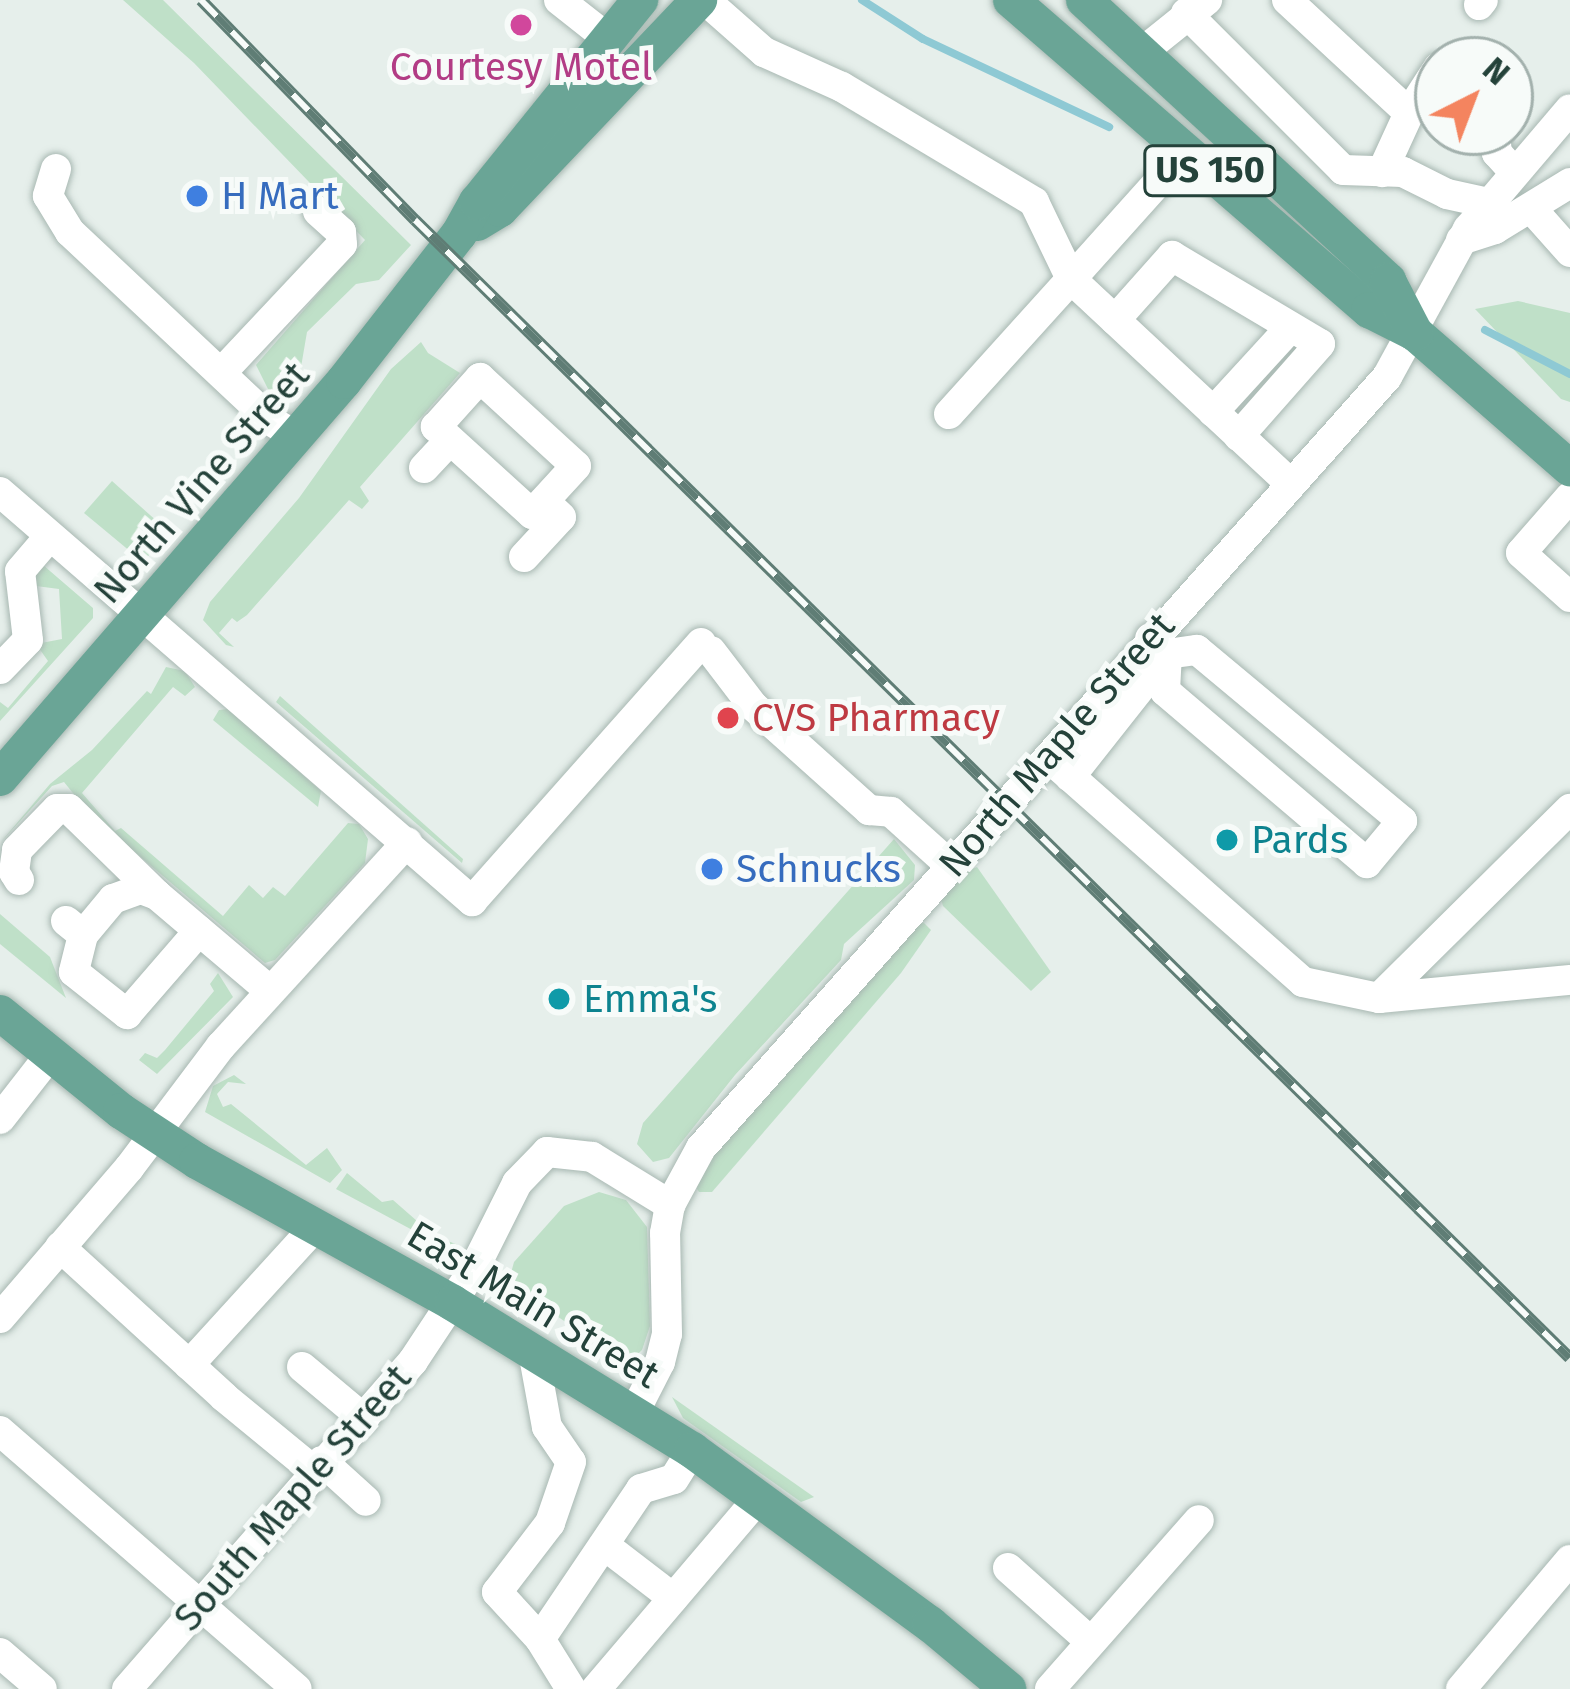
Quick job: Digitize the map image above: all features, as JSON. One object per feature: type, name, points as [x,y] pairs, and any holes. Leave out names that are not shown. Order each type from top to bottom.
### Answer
[{"type":"main road","name":"North Vine Street","points":[[0,778],[298,437],[459,234],[476,202],[640,0]]},
{"type":"main road","name":"North Vine Street","points":[[459,234],[500,209],[702,0]]},
{"type":"main road","name":"US 150","points":[[1011,0],[1369,310],[1414,333],[1570,468]]},
{"type":"main road","name":"US 150","points":[[1084,0],[1388,280],[1414,333]]},
{"type":"main road","name":"East Main Street","points":[[0,1013],[153,1133],[453,1303],[692,1450],[930,1624],[1008,1689]]},
{"type":"street","points":[[559,0],[606,37]]},
{"type":"street","points":[[702,0],[764,52],[842,87],[1034,202],[1071,279],[1291,484]]},
{"type":"street","points":[[1287,0],[1409,113]]},
{"type":"street","points":[[1141,53],[1196,7],[1318,152],[1342,170],[1403,172],[1447,194],[1488,203]]},
{"type":"street","points":[[1382,172],[1414,105]]},
{"type":"street","name":"North Maple Street","points":[[633,1415],[661,1362],[667,1334],[665,1233],[670,1205],[701,1148],[952,866],[1059,767],[1291,484],[1392,372],[1461,240],[1570,109]]},
{"type":"street","points":[[949,414],[1186,151]]},
{"type":"street","points":[[1498,156],[1514,172]]},
{"type":"street","points":[[56,169],[48,196],[70,232],[272,421],[298,437]]},
{"type":"street","points":[[1461,240],[1531,208],[1570,183]]},
{"type":"street","points":[[1531,208],[1570,251]]},
{"type":"street","points":[[222,372],[343,244],[341,232],[318,211]]},
{"type":"street","points":[[1115,320],[1172,256],[1320,344],[1239,436]]},
{"type":"street","points":[[1213,412],[1291,326]]},
{"type":"street","points":[[480,379],[576,466],[532,514],[450,440],[436,427],[480,379]]},
{"type":"street","points":[[424,468],[450,440]]},
{"type":"street","points":[[0,492],[472,901],[706,647],[753,706],[869,810],[891,812],[952,866]]},
{"type":"street","points":[[1570,496],[1521,553],[1570,597]]},
{"type":"street","points":[[524,557],[561,517],[544,501]]},
{"type":"street","points":[[0,668],[28,640],[20,572],[50,536]]},
{"type":"street","points":[[1159,646],[1197,650],[1402,821],[1367,863],[1165,691],[1159,646]]},
{"type":"street","points":[[1059,767],[1303,982],[1379,998],[1570,980]]},
{"type":"street","points":[[16,876],[17,850],[57,809],[69,809],[157,895],[270,991]]},
{"type":"street","points":[[1379,998],[1570,809]]},
{"type":"street","points":[[0,1318],[270,991],[407,842]]},
{"type":"street","points":[[157,895],[141,889],[123,892],[75,928],[74,972],[121,1015],[134,1009],[199,931]]},
{"type":"street","points":[[0,1119],[50,1055]]},
{"type":"street","name":"South Maple Street","points":[[127,1689],[318,1465],[364,1419],[453,1303],[517,1183],[547,1151],[592,1157],[670,1205]]},
{"type":"street","points":[[189,1365],[317,1225]]},
{"type":"street","points":[[60,1247],[189,1365],[366,1502]]},
{"type":"street","points":[[533,1351],[547,1427],[571,1462],[550,1523],[497,1592],[539,1640],[571,1689]]},
{"type":"street","points":[[302,1367],[364,1419]]},
{"type":"street","points":[[0,1431],[297,1689]]},
{"type":"street","points":[[539,1640],[641,1489],[674,1479],[692,1450]]},
{"type":"street","points":[[596,1689],[758,1500]]},
{"type":"street","points":[[1050,1689],[1199,1520]]},
{"type":"street","points":[[604,1545],[673,1598]]},
{"type":"street","points":[[1462,1689],[1570,1560]]},
{"type":"street","points":[[1008,1568],[1091,1642]]},
{"type":"street","points":[[0,1653],[43,1689]]},
{"type":"green space","points":[[123,0],[163,0],[411,245],[379,280],[356,284],[307,332],[300,373],[275,403],[256,365],[365,240],[194,63]]},
{"type":"green space","points":[[1518,301],[1570,313],[1570,402],[1561,399],[1475,309]]},
{"type":"green space","points":[[421,342],[428,353],[460,373],[360,487],[369,501],[362,509],[349,500],[247,615],[237,622],[232,618],[219,633],[234,647],[226,645],[203,620],[210,602],[299,498],[391,369]]},
{"type":"green space","points":[[112,481],[169,532],[143,562],[84,513]]},
{"type":"green space","points":[[43,565],[93,608],[93,618],[0,721],[0,702],[8,708],[48,661],[36,644],[62,639],[59,589],[36,586],[34,576]]},
{"type":"green space","points":[[166,667],[185,671],[195,687],[185,696],[173,687],[82,793],[115,831],[121,828],[223,916],[249,885],[263,898],[273,887],[285,896],[348,823],[359,824],[368,839],[365,863],[275,960],[265,963],[89,813],[64,782],[52,786],[0,843],[50,784],[92,750],[147,691],[151,694]]},
{"type":"green space","points":[[280,696],[463,859],[462,863],[276,702]]},
{"type":"green space","points":[[228,709],[321,791],[318,807],[213,720],[219,710]]},
{"type":"green space","points":[[894,839],[915,865],[914,880],[844,944],[841,960],[735,1075],[669,1158],[653,1162],[637,1144],[643,1123]]},
{"type":"green space","points":[[977,867],[1051,972],[1031,991],[943,906],[941,899],[960,874]]},
{"type":"green space","points":[[0,914],[50,957],[66,998],[0,944]]},
{"type":"green space","points":[[924,923],[931,930],[901,973],[712,1192],[699,1192],[692,1180],[917,924]]},
{"type":"green space","points":[[218,973],[233,997],[157,1074],[139,1060],[145,1053],[157,1058],[165,1050],[214,991],[210,984]]},
{"type":"green space","points":[[234,1075],[246,1084],[228,1082],[217,1094],[223,1107],[231,1104],[306,1165],[327,1148],[342,1170],[330,1183],[205,1112],[213,1086]]},
{"type":"green space","points":[[347,1173],[382,1202],[393,1200],[433,1235],[458,1245],[444,1247],[336,1189]]},
{"type":"green space","points":[[599,1192],[626,1200],[647,1227],[650,1326],[642,1350],[628,1363],[508,1284],[514,1262],[564,1206]]},
{"type":"green space","points":[[672,1397],[814,1497],[801,1502],[683,1418]]},
{"type":"waterway","points":[[862,0],[923,39],[1109,127]]},
{"type":"waterway","points":[[1485,330],[1570,374]]},
{"type":"railway","points":[[201,0],[415,220],[1570,1358]]},
{"type":"place","name":"Courtesy Motel","points":[[521,25]]},
{"type":"place","name":"H Mart","points":[[197,196]]},
{"type":"place","name":"CVS Pharmacy","points":[[728,718]]},
{"type":"place","name":"Pards","points":[[1227,840]]},
{"type":"place","name":"Schnucks","points":[[712,869]]},
{"type":"place","name":"Emma's","points":[[559,999]]}]
